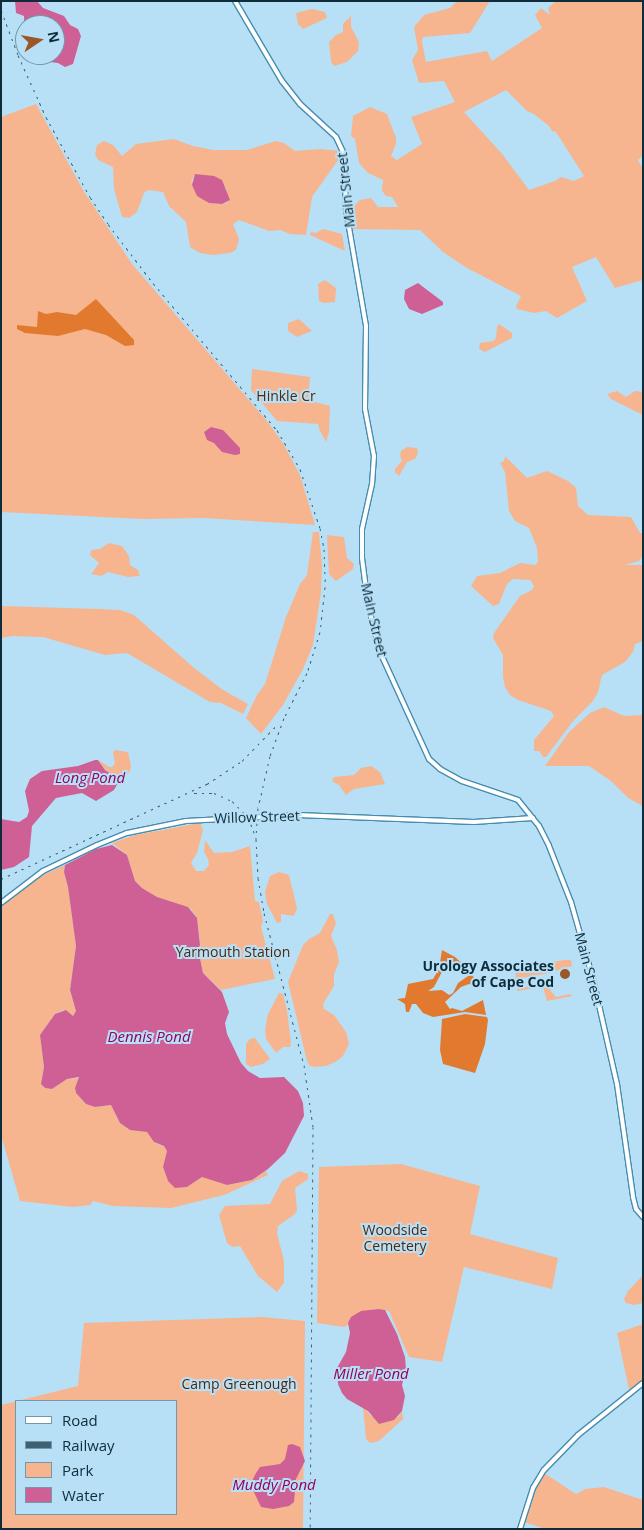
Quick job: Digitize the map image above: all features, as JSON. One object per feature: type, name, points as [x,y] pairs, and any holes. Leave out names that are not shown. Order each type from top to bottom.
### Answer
[{"type":"main road","name":"Main Street","points":[[235,1],[286,87],[336,137],[344,154],[346,210],[366,326],[366,409],[374,456],[372,484],[362,529],[362,558],[369,611],[384,665],[431,761],[444,772],[462,781],[516,799],[533,818],[544,836],[563,882],[591,973],[618,1089],[634,1202],[643,1217]]},
{"type":"main road","name":"Willow Street","points":[[1,903],[43,871],[105,841],[134,832],[194,820],[311,815],[481,822],[533,818]]},
{"type":"main road","points":[[520,1529],[537,1481],[550,1463],[582,1432],[643,1383]]},
{"type":"green space","points":[[457,1],[490,1],[470,33],[423,37],[422,42],[426,62],[487,51],[492,61],[542,28],[535,15],[541,8],[550,15],[548,8],[556,1],[643,1],[643,155],[638,160],[643,169],[643,280],[615,288],[596,257],[572,267],[587,301],[557,318],[546,311],[534,313],[517,309],[516,306],[521,296],[467,268],[443,252],[420,230],[352,229],[348,207],[353,207],[360,200],[371,198],[378,207],[398,207],[392,197],[386,196],[382,191],[383,180],[368,173],[359,163],[355,139],[351,136],[353,116],[370,107],[387,114],[396,138],[396,144],[391,156],[397,160],[422,144],[411,117],[455,102],[444,81],[419,83],[412,60],[418,50],[414,27],[424,15],[450,8]],"holes":[[[506,90],[527,111],[534,114],[549,126],[552,131],[556,132],[584,176],[574,181],[561,177],[529,190],[503,155],[464,112]]]},
{"type":"green space","points":[[312,9],[325,12],[327,18],[303,29],[298,24],[296,13]]},
{"type":"green space","points":[[351,16],[351,27],[359,42],[358,51],[347,62],[334,66],[331,62],[329,42],[336,35],[343,32],[343,24]]},
{"type":"green space","points":[[36,104],[83,190],[132,264],[267,421],[283,443],[300,475],[315,525],[203,518],[143,519],[1,512],[1,117]]},
{"type":"green space","points":[[174,139],[193,146],[213,150],[247,150],[276,141],[284,143],[295,151],[320,149],[342,151],[343,153],[312,197],[306,235],[290,234],[280,230],[269,231],[239,220],[233,224],[239,239],[236,250],[230,253],[213,255],[200,253],[190,247],[186,222],[169,206],[163,192],[148,190],[144,193],[137,212],[129,218],[122,217],[114,189],[113,167],[98,160],[95,154],[97,145],[104,141],[113,145],[122,156],[136,144]],"holes":[[[195,174],[211,177],[226,188],[228,202],[222,204],[209,203],[191,182]]]},
{"type":"green space","points":[[323,229],[342,234],[345,251],[310,235],[311,232],[316,233]]},
{"type":"green space","points":[[325,280],[336,288],[335,302],[324,303],[319,301],[318,284]]},
{"type":"green space","points":[[299,319],[312,331],[297,337],[288,331],[288,323]]},
{"type":"green space","points":[[499,324],[512,333],[512,338],[485,352],[481,350],[479,348],[480,343],[493,341],[496,338]]},
{"type":"green space","name":"Hinkle Cr","points":[[252,369],[310,377],[308,400],[330,406],[329,432],[326,442],[318,424],[277,421],[251,390]]},
{"type":"green space","points":[[617,391],[626,397],[635,391],[643,392],[643,415],[611,399],[607,394]]},
{"type":"green space","points":[[407,447],[417,448],[418,454],[415,459],[407,462],[399,476],[395,469],[402,461],[401,451]]},
{"type":"green space","points":[[505,456],[527,478],[547,471],[568,481],[576,488],[578,506],[588,515],[631,517],[640,533],[643,533],[643,556],[639,561],[625,565],[643,565],[643,641],[635,644],[633,652],[625,662],[602,675],[598,692],[593,701],[574,720],[546,757],[543,757],[539,751],[534,751],[534,740],[554,716],[551,711],[518,700],[510,695],[505,687],[503,677],[503,655],[493,638],[494,633],[520,596],[532,590],[534,586],[530,580],[513,579],[507,584],[499,604],[493,606],[471,586],[477,576],[500,573],[520,563],[535,565],[538,562],[537,548],[529,528],[515,521],[509,511],[505,472],[500,463],[504,461]]},
{"type":"green space","points":[[313,532],[319,532],[322,565],[321,592],[313,645],[303,669],[283,705],[261,734],[246,718],[257,695],[265,684],[286,617],[300,584],[307,575]]},
{"type":"green space","points":[[327,535],[344,537],[347,558],[354,564],[353,569],[336,581],[329,574]]},
{"type":"green space","points":[[109,543],[122,546],[129,556],[130,565],[138,570],[140,576],[128,577],[108,572],[101,576],[91,574],[99,563],[90,555],[91,550],[100,549]]},
{"type":"green space","points":[[1,606],[120,610],[134,615],[193,667],[223,690],[248,704],[243,714],[221,703],[210,702],[127,653],[105,655],[43,637],[12,636],[1,638]]},
{"type":"green space","points":[[604,707],[624,716],[643,715],[643,806],[628,798],[611,781],[589,766],[545,766],[569,732],[590,713]]},
{"type":"green space","points":[[115,750],[128,752],[131,766],[130,771],[118,783],[113,775],[103,768],[99,760],[112,767],[115,764],[113,752]]},
{"type":"green space","points":[[371,766],[380,772],[385,784],[354,789],[346,795],[339,785],[332,781],[334,777],[354,775],[361,768]]},
{"type":"green space","name":"Yarmouth Station","points":[[200,823],[203,830],[197,853],[191,863],[196,871],[204,871],[209,865],[204,852],[205,840],[214,853],[232,852],[250,846],[255,901],[259,902],[263,921],[261,927],[275,979],[221,990],[203,973],[198,949],[200,944],[197,918],[191,909],[157,897],[142,888],[135,881],[127,855],[112,843],[135,835]]},
{"type":"green space","points":[[65,865],[64,872],[68,887],[76,946],[70,990],[76,1011],[73,1016],[63,1010],[55,1014],[40,1035],[44,1067],[42,1077],[45,1088],[52,1089],[67,1079],[79,1078],[75,1088],[76,1093],[86,1104],[95,1107],[111,1105],[120,1123],[130,1130],[147,1132],[157,1144],[164,1146],[167,1151],[163,1167],[168,1181],[187,1187],[202,1177],[206,1177],[227,1185],[252,1180],[266,1171],[268,1175],[224,1195],[171,1208],[113,1206],[93,1201],[90,1205],[73,1207],[20,1201],[1,1135],[1,907],[35,879]]},
{"type":"green space","points":[[279,872],[289,875],[297,908],[294,916],[281,914],[281,922],[277,923],[267,904],[265,892],[270,876]]},
{"type":"green space","points":[[330,914],[333,914],[336,923],[331,936],[337,950],[339,962],[334,974],[334,986],[323,1004],[324,1009],[334,1015],[346,1032],[349,1044],[343,1056],[337,1061],[326,1066],[316,1067],[310,1066],[307,1061],[288,982],[303,945],[320,933]]},
{"type":"green space","points":[[571,960],[572,966],[556,971],[554,965],[550,967],[551,972],[549,973],[517,979],[519,988],[551,984],[550,990],[556,997],[570,994],[572,996],[547,1001],[543,987],[517,991],[515,967]]},
{"type":"green space","points":[[279,993],[283,994],[287,1010],[291,1043],[290,1047],[283,1047],[276,1053],[266,1039],[265,1030],[268,1014]]},
{"type":"green space","points":[[255,1038],[270,1059],[263,1064],[251,1067],[246,1064],[246,1044],[250,1039]]},
{"type":"green space","name":"Woodside Cemetery","points":[[401,1164],[480,1186],[470,1234],[558,1258],[552,1289],[464,1267],[442,1362],[409,1357],[389,1311],[374,1309],[344,1327],[317,1323],[319,1167]]},
{"type":"green space","points":[[299,1171],[308,1174],[308,1179],[295,1188],[297,1210],[295,1214],[278,1226],[277,1233],[284,1261],[284,1283],[277,1292],[258,1276],[240,1246],[232,1247],[227,1243],[219,1215],[225,1206],[270,1204],[282,1181]]},
{"type":"green space","points":[[643,1275],[643,1303],[634,1305],[626,1303],[624,1299],[628,1291]]},
{"type":"green space","name":"Camp Greenough","points":[[262,1317],[305,1321],[303,1529],[1,1529],[1,1405],[15,1401],[15,1515],[178,1515],[178,1400],[21,1400],[78,1386],[84,1323]]},
{"type":"green space","points":[[643,1324],[643,1380],[629,1390],[617,1333]]},
{"type":"green space","points":[[363,1406],[371,1416],[398,1417],[402,1411],[403,1419],[379,1441],[370,1443],[366,1439]]},
{"type":"green space","points":[[544,1473],[576,1494],[585,1489],[604,1487],[643,1500],[643,1529],[545,1529],[524,1522],[535,1489]]},
{"type":"shaded area","points":[[96,299],[134,340],[134,345],[125,346],[106,335],[85,329],[58,336],[25,333],[17,329],[17,325],[37,327],[38,311],[46,314],[57,312],[76,315]]},
{"type":"shaded area","points":[[442,950],[455,957],[466,967],[444,968],[434,987],[428,991],[442,990],[449,995],[453,993],[458,983],[471,974],[476,980],[476,986],[469,984],[461,987],[445,1002],[450,1009],[462,1011],[483,1000],[486,1015],[465,1012],[433,1017],[423,1013],[416,1004],[412,1004],[409,1012],[406,1012],[405,1004],[397,999],[405,998],[408,984],[433,979],[439,969]]},
{"type":"shaded area","points":[[465,1014],[487,1017],[488,1020],[485,1044],[475,1073],[443,1064],[440,1050],[442,1019]]},
{"type":"water","points":[[15,1],[37,1],[43,8],[61,15],[21,15],[16,13]]},
{"type":"water","points":[[65,18],[70,25],[78,29],[81,36],[73,64],[65,67],[62,65],[65,65]]},
{"type":"water","points":[[195,174],[214,176],[222,180],[230,200],[222,204],[209,203],[197,196],[192,185]]},
{"type":"water","points":[[418,283],[443,302],[443,305],[422,314],[409,309],[404,299],[405,290]]},
{"type":"water","points":[[211,427],[223,430],[240,448],[240,454],[235,455],[222,452],[214,443],[207,440],[204,432]]},
{"type":"water","name":"Long Pond","points":[[98,760],[105,770],[113,775],[118,783],[114,790],[96,801],[82,793],[56,798],[32,826],[29,857],[14,867],[1,870],[1,819],[19,822],[27,817],[29,811],[25,791],[30,779],[42,771],[78,766]]},
{"type":"water","name":"Dennis Pond","points":[[112,845],[127,855],[135,881],[142,888],[157,897],[188,907],[197,918],[200,945],[198,949],[203,973],[222,992],[229,1012],[225,1023],[227,1034],[241,1063],[248,1071],[260,1078],[284,1077],[298,1091],[303,1103],[304,1116],[285,1153],[268,1169],[252,1180],[227,1185],[202,1177],[187,1187],[175,1188],[168,1181],[163,1167],[167,1151],[164,1146],[154,1142],[147,1132],[130,1130],[120,1123],[111,1105],[95,1107],[86,1104],[76,1093],[75,1088],[79,1077],[67,1079],[52,1089],[45,1088],[41,1084],[44,1067],[40,1035],[55,1014],[66,1010],[73,1016],[76,1011],[70,990],[76,946],[68,887],[64,872],[65,865],[96,849]]},
{"type":"water","name":"Miller Pond","points":[[385,1310],[397,1334],[405,1357],[406,1369],[402,1385],[405,1396],[402,1411],[394,1420],[379,1424],[368,1411],[347,1399],[342,1393],[338,1384],[337,1368],[346,1352],[350,1333],[348,1323],[351,1317],[361,1311]]},
{"type":"water","name":"Muddy Pond","points":[[292,1444],[300,1447],[305,1461],[296,1479],[294,1502],[289,1506],[273,1509],[261,1507],[253,1490],[252,1481],[260,1467],[280,1464],[285,1459],[288,1445]]},
{"type":"railway","points":[[1,10],[18,55],[46,117],[90,197],[153,283],[277,430],[300,469],[320,528],[324,549],[325,587],[320,632],[307,673],[284,718],[270,756],[258,808],[256,839],[258,878],[264,913],[304,1065],[313,1127],[310,1529]]},
{"type":"railway","points":[[1,879],[207,784],[242,761],[278,724]]},
{"type":"railway","points":[[194,793],[214,793],[232,801],[248,817],[254,833]]},
{"type":"place","name":"Urology Associates of Cape Cod","points":[[565,974]]}]
